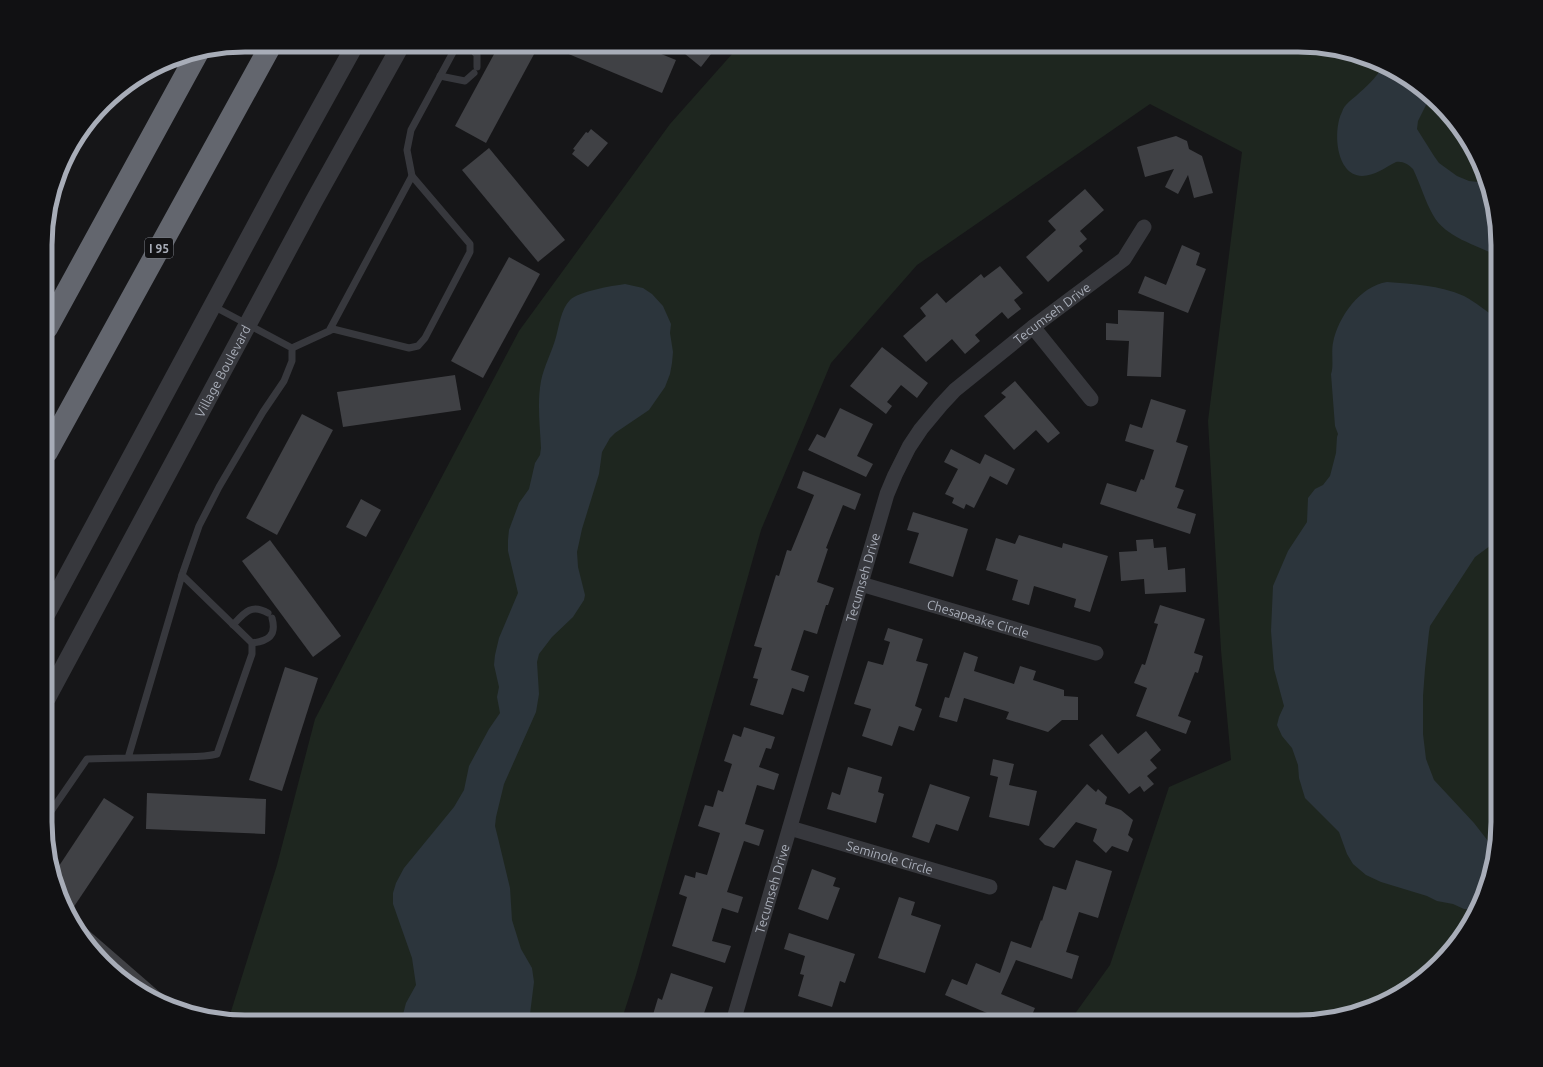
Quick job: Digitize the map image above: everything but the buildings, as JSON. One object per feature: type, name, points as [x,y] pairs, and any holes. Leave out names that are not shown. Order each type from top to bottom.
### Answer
[{"type":"highway","name":"I 95","points":[[52,443],[267,52]]},
{"type":"highway","points":[[52,319],[194,59]]},
{"type":"street","points":[[52,604],[212,306],[351,52]]},
{"type":"street","name":"Village Boulevard","points":[[52,689],[397,52]]},
{"type":"street","name":"Tecumseh Drive","points":[[735,1015],[887,494],[909,447],[940,404],[955,390],[1033,327],[1124,259],[1144,227]]},
{"type":"street","points":[[1033,327],[1091,399]]},
{"type":"street","name":"Chesapeake Circle","points":[[861,584],[1096,652]]},
{"type":"street","name":"Seminole Circle","points":[[790,828],[990,887]]},
{"type":"lane","points":[[292,348],[333,329],[409,348],[418,346],[428,331],[470,252],[470,244],[412,176],[407,150],[411,130],[453,52]]},
{"type":"lane","points":[[440,76],[465,81],[476,70],[477,55],[474,52]]},
{"type":"lane","points":[[329,332],[412,176]]},
{"type":"lane","points":[[212,306],[292,348]]},
{"type":"lane","points":[[128,758],[182,574],[199,526],[219,487],[263,412],[284,381],[292,361],[292,348]]},
{"type":"lane","points":[[52,809],[87,759],[208,756],[217,754],[252,654],[252,643],[182,574]]},
{"type":"lane","points":[[233,624],[246,611],[254,609],[263,610],[270,615],[274,625],[270,638],[264,642],[252,643]]},
{"type":"shaded area","points":[[734,52],[1311,52],[1360,62],[1384,72],[1405,84],[1435,108],[1459,138],[1471,159],[1481,183],[1491,232],[1491,835],[1481,884],[1471,908],[1459,929],[1435,959],[1405,983],[1384,995],[1360,1005],[1324,1013],[1311,1015],[1074,1015],[1110,965],[1169,787],[1231,760],[1221,650],[1208,421],[1242,152],[1150,104],[917,265],[831,363],[761,530],[636,975],[623,1015],[230,1015],[277,865],[315,719],[519,331],[670,124]]},
{"type":"shaded area","points":[[1380,70],[1395,78],[1416,92],[1428,102],[1418,121],[1417,129],[1434,156],[1439,163],[1457,176],[1469,181],[1481,182],[1491,232],[1491,253],[1453,235],[1438,223],[1430,210],[1413,169],[1407,164],[1403,162],[1396,162],[1366,176],[1353,174],[1346,168],[1341,160],[1338,150],[1337,139],[1339,120],[1346,105],[1371,82]]},
{"type":"shaded area","points":[[1387,282],[1406,283],[1445,289],[1468,298],[1491,314],[1491,545],[1475,557],[1430,626],[1423,696],[1423,734],[1426,759],[1434,780],[1474,823],[1490,843],[1481,884],[1470,910],[1437,901],[1427,896],[1381,882],[1366,875],[1353,864],[1347,854],[1339,832],[1305,798],[1299,778],[1298,765],[1292,748],[1282,736],[1277,725],[1284,706],[1274,669],[1271,631],[1273,586],[1288,551],[1307,522],[1308,498],[1315,489],[1323,485],[1330,476],[1336,453],[1338,434],[1335,426],[1331,374],[1332,351],[1336,333],[1345,313],[1352,304],[1359,296],[1377,285]]},
{"type":"shaded area","points":[[625,284],[643,288],[652,294],[663,306],[671,324],[670,333],[673,352],[672,363],[665,387],[649,410],[615,433],[610,438],[602,452],[599,474],[582,529],[577,552],[578,567],[585,595],[584,600],[573,617],[552,637],[539,654],[537,662],[539,694],[536,712],[504,784],[496,817],[495,826],[510,888],[512,920],[521,949],[532,968],[534,982],[530,1015],[403,1015],[406,1003],[416,985],[412,958],[393,904],[393,893],[396,883],[404,868],[454,807],[464,790],[469,766],[489,729],[500,713],[497,697],[499,687],[494,665],[495,655],[499,638],[518,593],[508,551],[509,530],[519,503],[529,489],[535,463],[540,455],[539,398],[542,375],[554,343],[564,308],[570,300],[581,294]]}]
